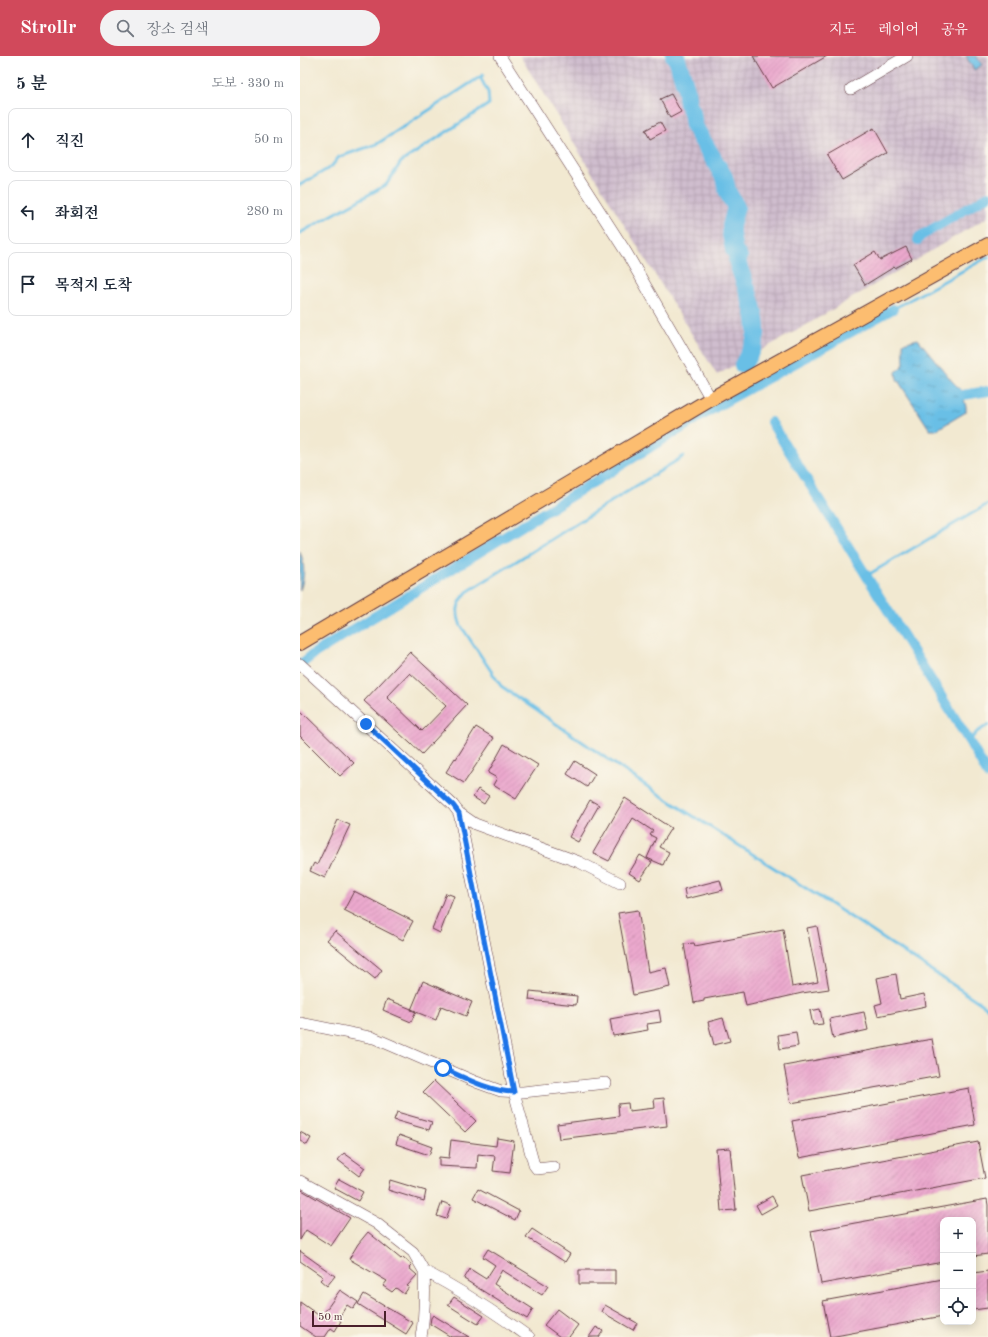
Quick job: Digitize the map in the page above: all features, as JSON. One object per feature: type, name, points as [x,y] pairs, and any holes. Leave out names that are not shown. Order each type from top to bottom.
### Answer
[{"type":"main road","points":[[300,643],[711,399],[988,245]]},
{"type":"street","points":[[500,56],[626,252],[711,399]]},
{"type":"street","points":[[851,89],[907,56]]},
{"type":"street","points":[[300,664],[453,805],[459,813],[475,824],[579,862],[620,883]]},
{"type":"street","points":[[459,813],[514,1092],[534,1165],[537,1169],[554,1167]]},
{"type":"street","points":[[300,1023],[374,1038],[476,1082],[502,1091],[523,1092],[606,1083]]},
{"type":"street","points":[[300,1181],[376,1223],[413,1252],[424,1271],[424,1318],[421,1337]]},
{"type":"street","points":[[424,1271],[442,1280],[530,1337]]},
{"type":"shaded area","points":[[520,56],[988,56],[988,217],[808,324],[717,375]]},
{"type":"water","points":[[966,56],[976,56],[982,65],[974,70]]},
{"type":"water","points":[[918,339],[962,391],[966,407],[966,412],[936,430],[930,430],[897,379],[896,372],[904,364],[903,343]]},
{"type":"water","points":[[300,551],[304,570],[300,590]]},
{"type":"building","points":[[753,56],[827,56],[772,88]]},
{"type":"building","points":[[671,94],[681,112],[670,118],[660,99]]},
{"type":"building","points":[[660,122],[665,131],[650,139],[645,130]]},
{"type":"building","points":[[874,128],[888,153],[842,180],[827,155]]},
{"type":"building","points":[[906,247],[912,259],[895,268],[894,267],[865,285],[853,265],[875,252],[880,260]]},
{"type":"building","points":[[410,652],[467,705],[422,754],[364,701]],"holes":[[[410,673],[446,706],[422,731],[387,697]]]},
{"type":"building","points":[[300,710],[354,763],[340,776],[300,736]]},
{"type":"building","points":[[476,727],[494,738],[464,783],[446,772]]},
{"type":"building","points":[[504,744],[538,765],[516,799],[493,785],[497,778],[488,773]]},
{"type":"building","points":[[575,761],[595,774],[587,787],[567,774]]},
{"type":"building","points":[[478,789],[489,796],[484,804],[473,797]]},
{"type":"building","points":[[625,798],[671,828],[659,847],[669,852],[663,865],[647,858],[656,838],[650,835],[653,831],[633,818],[609,861],[593,853]]},
{"type":"building","points":[[590,800],[599,805],[578,842],[569,837]]},
{"type":"building","points":[[338,820],[350,825],[325,878],[310,871],[314,863],[317,865]]},
{"type":"building","points":[[640,855],[652,862],[640,880],[629,873]]},
{"type":"building","points":[[720,880],[723,890],[686,899],[684,889]]},
{"type":"building","points":[[354,891],[413,921],[403,940],[344,910]]},
{"type":"building","points":[[446,893],[454,896],[440,933],[432,929]]},
{"type":"building","points":[[638,910],[648,972],[666,968],[670,987],[633,995],[618,913]]},
{"type":"building","points":[[817,926],[829,989],[802,993],[746,1006],[743,992],[704,999],[704,1001],[694,1003],[684,944],[694,943],[695,946],[783,929],[792,987],[818,982],[807,928]]},
{"type":"building","points":[[335,931],[382,970],[375,979],[327,940]]},
{"type":"building","points":[[896,974],[900,999],[924,994],[926,1006],[878,1016],[875,1005],[882,1003],[877,978]]},
{"type":"building","points":[[423,981],[472,1002],[466,1016],[441,1006],[436,1020],[411,1010]]},
{"type":"building","points":[[530,991],[577,996],[576,1005],[529,1000]]},
{"type":"building","points":[[387,999],[416,1011],[411,1022],[383,1010]]},
{"type":"building","points":[[820,1009],[823,1024],[813,1025],[810,1011]]},
{"type":"building","points":[[659,1010],[661,1022],[647,1024],[648,1030],[613,1036],[610,1019]]},
{"type":"building","points":[[864,1012],[868,1030],[833,1038],[829,1019]]},
{"type":"building","points":[[723,1018],[730,1041],[714,1045],[708,1022]]},
{"type":"building","points":[[796,1032],[798,1046],[780,1049],[778,1035]]},
{"type":"building","points":[[932,1039],[939,1076],[791,1103],[784,1066]]},
{"type":"building","points":[[434,1081],[476,1121],[465,1132],[423,1092]]},
{"type":"building","points":[[969,1088],[975,1125],[799,1158],[792,1121]]},
{"type":"building","points":[[664,1098],[667,1126],[559,1139],[557,1124],[619,1116],[618,1104],[628,1103],[629,1111],[655,1108],[654,1099]]},
{"type":"building","points":[[397,1112],[432,1122],[429,1130],[394,1120]]},
{"type":"building","points":[[300,1132],[311,1138],[307,1145],[300,1141]]},
{"type":"building","points":[[399,1135],[432,1147],[429,1155],[396,1144]]},
{"type":"building","points":[[497,1138],[514,1141],[510,1173],[493,1171],[495,1156],[478,1154],[477,1168],[439,1166],[439,1157],[449,1158],[451,1140],[496,1146]]},
{"type":"building","points":[[978,1142],[985,1178],[809,1211],[802,1175]]},
{"type":"building","points":[[730,1148],[736,1210],[721,1211],[716,1149]]},
{"type":"building","points":[[344,1153],[365,1168],[359,1176],[338,1160]]},
{"type":"building","points":[[339,1179],[363,1192],[358,1201],[334,1188]]},
{"type":"building","points":[[390,1180],[426,1191],[424,1201],[388,1190]]},
{"type":"building","points":[[300,1189],[350,1218],[331,1246],[306,1230],[300,1240]]},
{"type":"building","points":[[478,1189],[519,1211],[515,1220],[473,1198]]},
{"type":"building","points":[[772,1196],[777,1205],[761,1214],[756,1205]]},
{"type":"building","points":[[987,1199],[988,1205],[988,1254],[976,1256],[976,1217],[940,1217],[940,1263],[821,1284],[811,1231]]},
{"type":"building","points":[[442,1202],[451,1205],[446,1219],[437,1216]]},
{"type":"building","points":[[532,1229],[570,1254],[565,1262],[526,1237]]},
{"type":"building","points":[[368,1232],[401,1259],[403,1257],[412,1265],[409,1268],[417,1275],[407,1286],[409,1287],[404,1294],[396,1288],[392,1292],[383,1286],[387,1281],[349,1259],[358,1244]]},
{"type":"building","points":[[488,1249],[548,1286],[542,1295],[502,1270],[494,1284],[533,1309],[527,1319],[464,1279],[470,1269],[486,1279],[495,1265],[483,1257]]},
{"type":"building","points":[[300,1251],[335,1276],[327,1286],[320,1280],[323,1277],[300,1261]]},
{"type":"building","points":[[579,1270],[615,1270],[615,1284],[579,1284]]},
{"type":"building","points":[[988,1271],[988,1308],[976,1310],[976,1273]]},
{"type":"building","points":[[940,1280],[940,1317],[830,1337],[823,1301]]},
{"type":"building","points":[[340,1290],[358,1302],[353,1309],[347,1305],[338,1319],[341,1321],[335,1331],[331,1328],[325,1337],[316,1337],[300,1326],[300,1302],[321,1317]]},
{"type":"building","points":[[364,1294],[413,1323],[406,1334],[358,1304]]},
{"type":"building","points":[[454,1297],[484,1316],[478,1324],[448,1305]]},
{"type":"building","points":[[605,1305],[637,1323],[633,1330],[602,1312]]},
{"type":"building","points":[[557,1309],[578,1325],[569,1337],[560,1337],[544,1325]]},
{"type":"building","points":[[433,1315],[469,1337],[451,1337],[430,1324]]},
{"type":"building","points":[[596,1327],[603,1331],[599,1337],[589,1337]]},
{"type":"waterway","points":[[674,56],[677,59],[686,88],[688,104],[692,112],[694,126],[724,177],[728,193],[736,207],[731,226],[731,234],[734,250],[739,257],[737,261],[750,297],[756,325],[754,342],[743,365]]},
{"type":"waterway","points":[[300,185],[331,167],[339,157],[377,144],[483,75]]},
{"type":"waterway","points":[[300,233],[386,185],[401,162],[489,104],[488,92],[480,77]]},
{"type":"waterway","points":[[918,240],[919,237],[988,196]]},
{"type":"waterway","points":[[893,309],[988,257]]},
{"type":"waterway","points":[[300,665],[315,653],[716,407],[893,309]]},
{"type":"waterway","points":[[963,395],[988,391]]},
{"type":"waterway","points":[[771,422],[969,741],[988,775]]},
{"type":"waterway","points":[[684,456],[467,592],[461,600],[458,608],[458,616],[461,626],[501,686],[654,791],[846,914],[988,1008]]},
{"type":"waterway","points":[[866,576],[988,504]]},
{"type":"waterway","points":[[969,741],[977,732],[988,725]]},
{"type":"route","points":[[366,724],[453,805],[459,813],[514,1092],[502,1091],[443,1068]]}]
